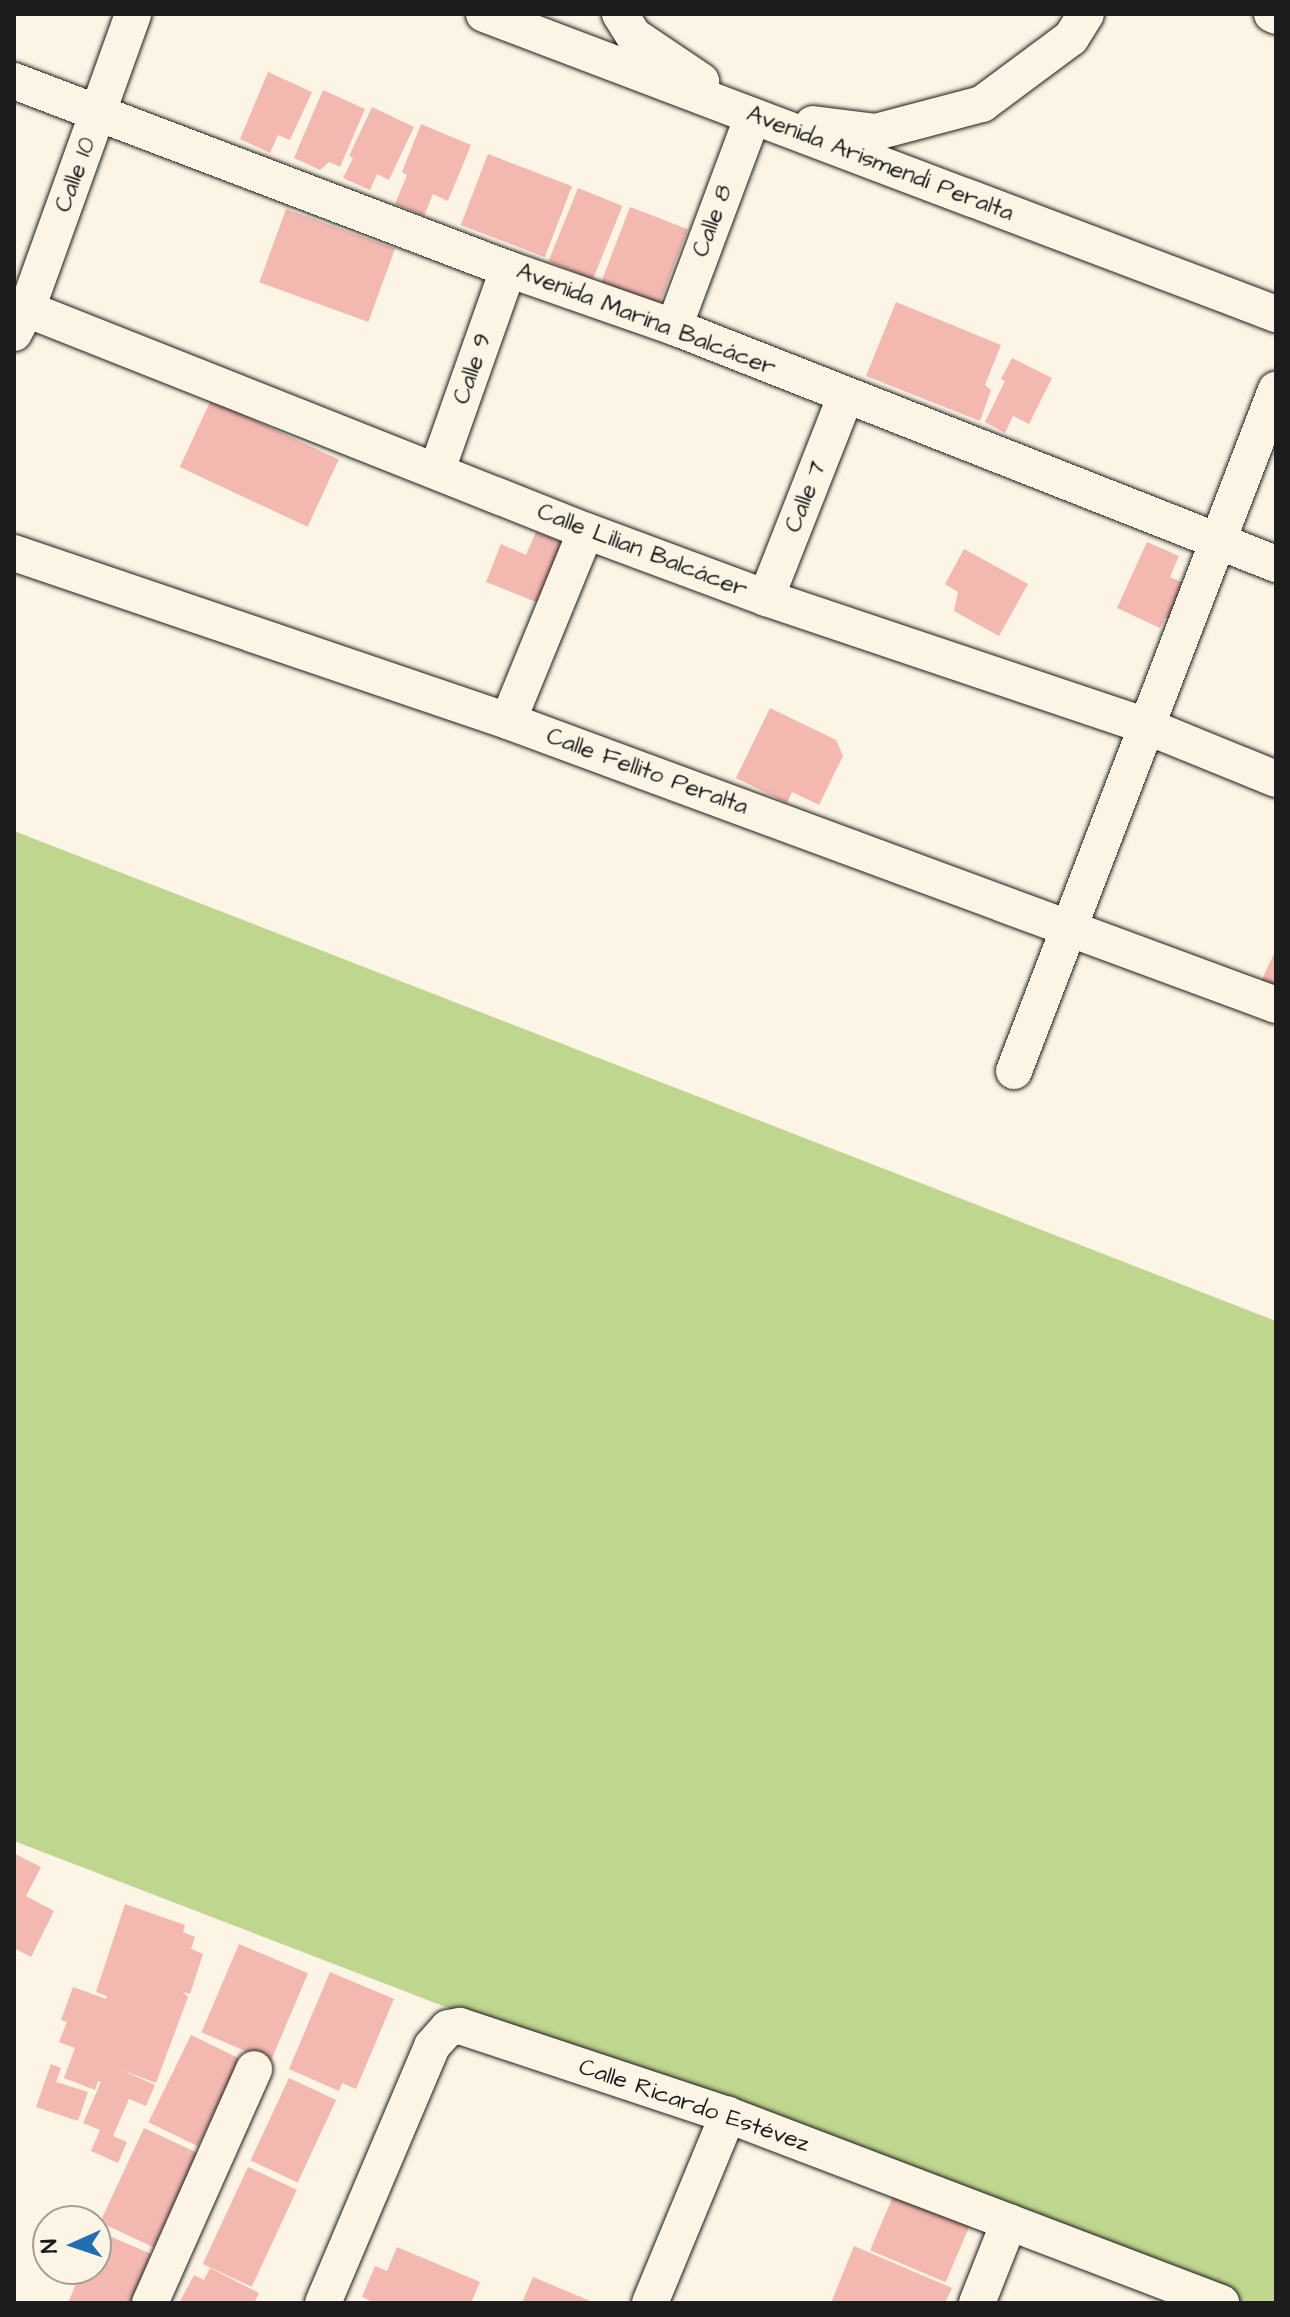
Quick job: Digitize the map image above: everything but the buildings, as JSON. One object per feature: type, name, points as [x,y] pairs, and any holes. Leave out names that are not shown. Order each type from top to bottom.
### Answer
[{"type":"street","name":"Calle 10","points":[[18,315],[99,114],[133,14]]},
{"type":"street","name":"Avenida Arismendi Peralta","points":[[484,14],[1276,314]]},
{"type":"street","points":[[620,14],[634,36],[753,116],[876,132],[982,104],[1071,38],[1086,14]]},
{"type":"street","name":"Avenida Marina Balcácer","points":[[14,81],[508,269],[674,327],[845,397],[1276,564]]},
{"type":"street","name":"Calle 8","points":[[674,327],[753,116]]},
{"type":"street","name":"Calle 9","points":[[437,470],[508,269]]},
{"type":"street","name":"Calle Lilian Balcácer","points":[[18,315],[437,470],[586,531],[766,598],[1146,726],[1276,779]]},
{"type":"street","points":[[1014,1071],[1276,390]]},
{"type":"street","name":"Calle 7","points":[[766,598],[845,397]]},
{"type":"street","points":[[508,721],[586,531]]},
{"type":"street","name":"Calle Fellito Peralta","points":[[14,553],[508,721],[1276,1005]]},
{"type":"street","name":"Calle Ricardo Estévez","points":[[323,2303],[432,2046],[448,2028],[460,2026],[728,2115],[1221,2303]]},
{"type":"street","points":[[150,2303],[254,2069]]},
{"type":"street","points":[[650,2303],[728,2115]]},
{"type":"street","points":[[977,2303],[1009,2222]]},
{"type":"green space","points":[[14,831],[1276,1321],[1276,2303],[1216,2303],[14,1841]]}]
